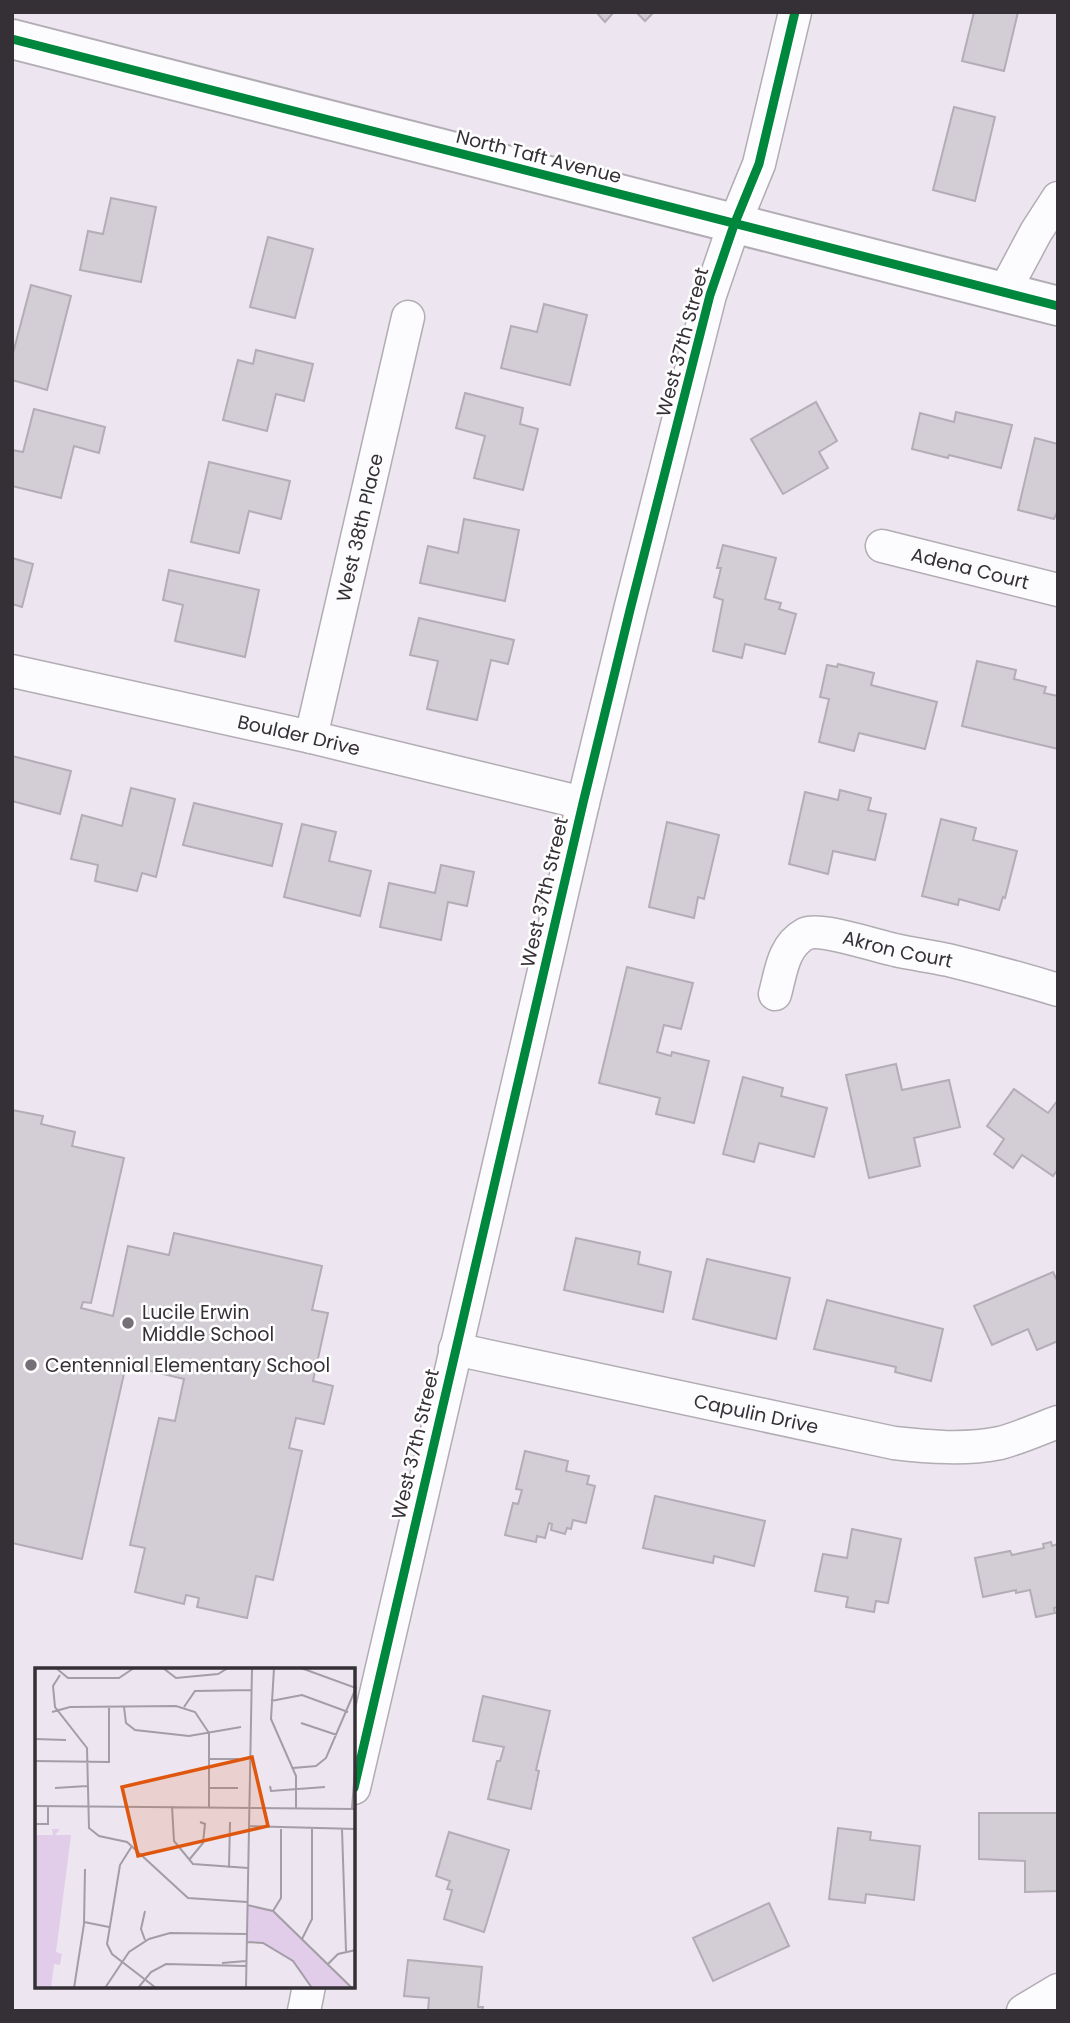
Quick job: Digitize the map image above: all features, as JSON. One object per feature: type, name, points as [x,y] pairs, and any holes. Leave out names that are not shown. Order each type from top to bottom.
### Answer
[{"type":"main road","name":"North Taft Avenue","points":[[12,39],[1058,306]]},
{"type":"street","name":"West 37th Street","points":[[355,1784],[583,803],[710,295],[734,225],[760,164],[795,12]]},
{"type":"street","points":[[1004,292],[1036,232],[1058,198]]},
{"type":"street","name":"West 38th Place","points":[[311,737],[408,317]]},
{"type":"street","name":"Adena Court","points":[[882,546],[1058,590]]},
{"type":"street","name":"Boulder Drive","points":[[12,671],[311,737],[583,803]]},
{"type":"street","name":"Akron Court","points":[[775,994],[786,951],[808,932],[828,933],[947,960],[1058,990]]},
{"type":"street","name":"Capulin Drive","points":[[455,1349],[894,1443],[965,1447],[1001,1442],[1058,1422]]},
{"type":"street","points":[[304,2011],[309,1988]]},
{"type":"street","points":[[1023,2011],[1058,1990]]},
{"type":"building","points":[[596,12],[614,12],[605,22]]},
{"type":"building","points":[[636,12],[654,12],[645,21]]},
{"type":"building","points":[[974,12],[1018,12],[1004,71],[962,61]]},
{"type":"building","points":[[954,107],[995,117],[975,201],[933,190]]},
{"type":"building","points":[[111,198],[156,207],[141,282],[80,270],[88,231],[103,234]]},
{"type":"building","points":[[268,237],[313,249],[295,318],[250,307]]},
{"type":"building","points":[[31,285],[71,296],[47,390],[12,380],[12,357]]},
{"type":"building","points":[[544,304],[587,315],[570,385],[501,368],[511,326],[537,332]]},
{"type":"building","points":[[256,350],[313,364],[304,401],[276,394],[267,431],[223,420],[238,360],[253,364]]},
{"type":"building","points":[[465,393],[523,408],[520,424],[538,429],[523,490],[474,478],[485,436],[456,428]]},
{"type":"building","points":[[816,402],[837,441],[819,452],[828,468],[783,494],[751,439]]},
{"type":"building","points":[[34,409],[105,427],[99,453],[74,446],[61,498],[12,486],[12,450],[23,452]]},
{"type":"building","points":[[956,412],[1012,425],[1001,468],[912,449],[920,413],[954,422]]},
{"type":"building","points":[[1035,438],[1058,444],[1058,510],[1054,519],[1018,510]]},
{"type":"building","points":[[209,462],[290,481],[281,519],[249,511],[239,553],[191,542]]},
{"type":"building","points":[[464,519],[519,530],[505,601],[420,583],[428,546],[458,553]]},
{"type":"building","points":[[723,545],[776,558],[765,599],[781,603],[779,609],[796,614],[785,654],[745,644],[742,658],[713,651],[723,600],[714,597]]},
{"type":"building","points":[[12,558],[33,564],[22,607],[12,604]]},
{"type":"building","points":[[169,570],[259,590],[245,657],[175,641],[183,605],[163,600]]},
{"type":"building","points":[[419,618],[514,640],[508,664],[491,660],[477,720],[427,709],[438,661],[410,655]]},
{"type":"building","points":[[977,661],[1016,670],[1014,679],[1046,687],[1044,693],[1058,696],[1058,749],[962,726]]},
{"type":"building","points":[[838,664],[874,673],[871,685],[937,702],[925,749],[859,733],[854,751],[819,742],[829,699],[820,697],[827,665],[837,667]]},
{"type":"building","points":[[12,756],[71,771],[60,814],[12,801]]},
{"type":"building","points":[[131,788],[175,799],[156,877],[142,873],[137,891],[95,881],[98,865],[71,859],[82,815],[122,826]]},
{"type":"building","points":[[840,790],[871,798],[868,810],[886,814],[875,860],[833,851],[828,874],[789,864],[805,792],[838,800]]},
{"type":"building","points":[[194,803],[282,824],[272,866],[183,845]]},
{"type":"building","points":[[941,819],[976,828],[973,840],[1017,851],[1005,898],[1003,897],[999,910],[959,899],[958,905],[922,896]]},
{"type":"building","points":[[667,822],[719,835],[704,899],[698,897],[694,918],[649,907]]},
{"type":"building","points":[[302,824],[336,832],[329,861],[371,871],[360,916],[284,897]]},
{"type":"building","points":[[441,865],[474,872],[467,906],[448,902],[441,940],[380,927],[389,883],[435,893]]},
{"type":"building","points":[[627,967],[693,983],[681,1029],[664,1025],[657,1052],[671,1056],[672,1052],[709,1061],[694,1123],[656,1114],[660,1098],[599,1083]]},
{"type":"building","points":[[896,1064],[902,1090],[949,1080],[960,1127],[914,1138],[920,1166],[869,1178],[846,1075]]},
{"type":"building","points":[[743,1077],[783,1088],[781,1096],[827,1108],[814,1157],[759,1143],[754,1162],[723,1154]]},
{"type":"building","points":[[1014,1089],[1048,1113],[1058,1100],[1058,1169],[1053,1176],[1022,1155],[1013,1168],[994,1154],[1004,1139],[987,1126]]},
{"type":"building","points":[[12,1110],[43,1116],[41,1124],[75,1132],[72,1146],[124,1158],[91,1303],[83,1302],[81,1308],[113,1316],[128,1246],[169,1255],[174,1233],[322,1266],[312,1310],[328,1313],[313,1381],[333,1386],[324,1424],[296,1418],[289,1448],[302,1451],[273,1580],[256,1576],[247,1618],[197,1607],[199,1598],[186,1595],[184,1604],[135,1592],[145,1548],[130,1545],[159,1418],[175,1421],[184,1379],[126,1365],[82,1559],[12,1543]]},
{"type":"building","points":[[576,1238],[640,1252],[638,1264],[671,1272],[663,1312],[564,1290]]},
{"type":"building","points":[[707,1259],[790,1278],[776,1339],[693,1319]]},
{"type":"building","points":[[1053,1272],[1058,1282],[1058,1341],[1037,1350],[1028,1329],[992,1345],[974,1306]]},
{"type":"building","points":[[827,1300],[943,1329],[931,1381],[895,1372],[896,1367],[814,1349]]},
{"type":"building","points":[[525,1451],[568,1461],[566,1471],[589,1476],[587,1484],[595,1486],[586,1523],[573,1520],[571,1529],[567,1528],[565,1534],[551,1530],[552,1524],[549,1523],[545,1538],[537,1536],[536,1542],[505,1535],[513,1503],[518,1504],[522,1490],[516,1489]]},
{"type":"building","points":[[655,1496],[765,1521],[754,1566],[714,1556],[713,1563],[643,1548]]},
{"type":"building","points":[[852,1529],[901,1539],[888,1603],[876,1601],[874,1612],[846,1607],[848,1597],[815,1591],[823,1554],[847,1558]]},
{"type":"building","points":[[1051,1542],[1052,1546],[1058,1544],[1058,1607],[1054,1608],[1055,1613],[1036,1617],[1030,1590],[983,1597],[975,1558],[1010,1551],[1012,1555],[1044,1548],[1043,1544]]},
{"type":"building","points":[[483,1696],[550,1711],[536,1770],[539,1771],[531,1809],[488,1799],[497,1761],[500,1761],[504,1747],[473,1741]]},
{"type":"building","points":[[979,1813],[1058,1813],[1058,1891],[1025,1892],[1025,1861],[979,1859]]},
{"type":"building","points":[[838,1828],[871,1832],[870,1840],[920,1846],[914,1900],[866,1894],[865,1903],[829,1899]]},
{"type":"building","points":[[449,1832],[509,1850],[484,1932],[444,1919],[452,1890],[447,1889],[450,1881],[436,1876]]},
{"type":"building","points":[[769,1903],[789,1946],[713,1981],[693,1938]]},
{"type":"building","points":[[408,1960],[482,1967],[478,2007],[483,2007],[482,2011],[428,2011],[429,1998],[404,1996]]},
{"type":"cycle path","points":[[355,1784],[630,610],[710,295],[759,164],[795,12]]},
{"type":"cycle path","points":[[12,39],[1058,306]]},
{"type":"place","name":"Lucile Erwin Middle School","points":[[128,1323]]},
{"type":"place","name":"Centennial Elementary School","points":[[31,1365]]}]
